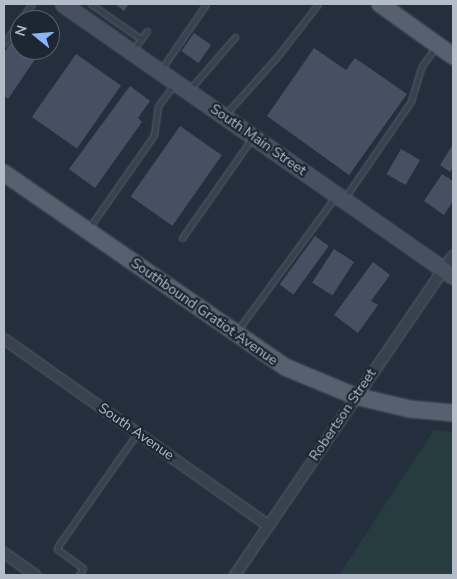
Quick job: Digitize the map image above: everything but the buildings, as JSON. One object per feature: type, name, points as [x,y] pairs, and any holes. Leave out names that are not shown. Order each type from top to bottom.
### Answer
[{"type":"main road","points":[[380,4],[453,56]]},
{"type":"main road","name":"Southbound Gratiot Avenue","points":[[4,173],[285,367],[355,396],[410,409],[453,413]]},
{"type":"street","name":"South Main Street","points":[[62,4],[449,273]]},
{"type":"street","name":"Robertson Street","points":[[235,575],[355,396],[449,273],[453,256]]},
{"type":"street","name":"South Avenue","points":[[4,339],[268,526]]},
{"type":"street","points":[[4,553],[35,575]]},
{"type":"lane","points":[[91,4],[141,39]]},
{"type":"lane","points":[[160,72],[206,4]]},
{"type":"lane","points":[[224,116],[277,56],[318,4]]},
{"type":"lane","points":[[132,52],[147,31]]},
{"type":"lane","points":[[87,232],[154,135],[158,106],[182,87],[235,37]]},
{"type":"lane","points":[[235,334],[340,197],[411,100],[422,66],[438,45]]},
{"type":"lane","points":[[182,238],[253,137]]},
{"type":"lane","points":[[79,575],[83,568],[57,549],[58,546],[137,433]]},
{"type":"green space","points":[[434,430],[453,432],[453,575],[339,575]]}]
